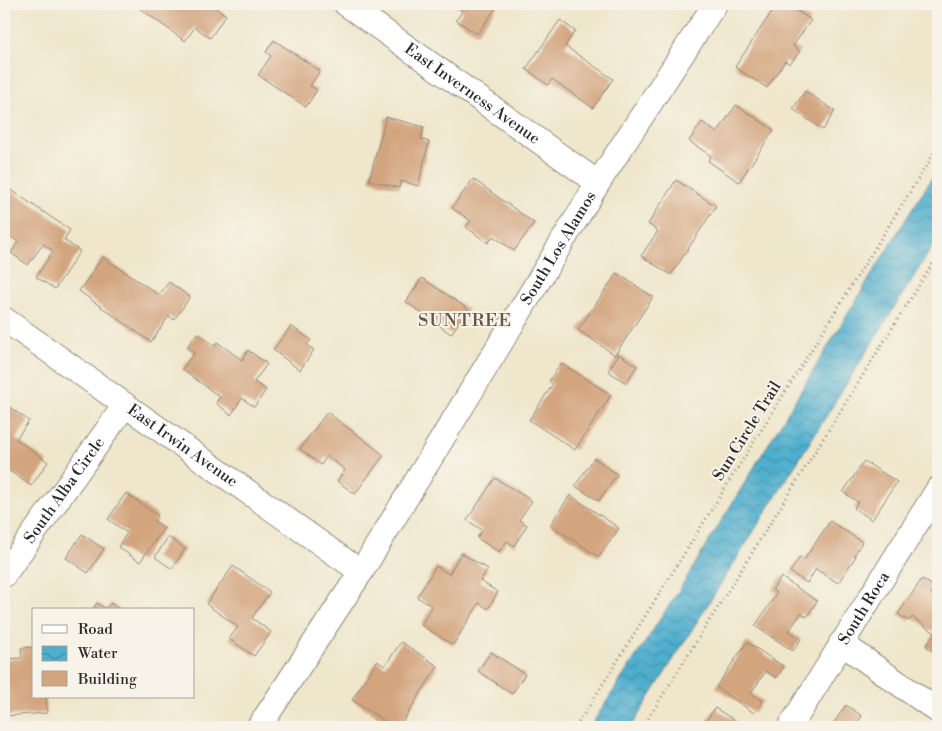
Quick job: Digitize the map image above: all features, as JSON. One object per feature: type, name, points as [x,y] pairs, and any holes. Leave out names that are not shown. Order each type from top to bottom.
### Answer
[{"type":"street","name":"East Inverness Avenue","points":[[346,4],[598,183]]},
{"type":"street","name":"South Los Alamos","points":[[259,727],[360,572],[598,183],[715,4]]},
{"type":"street","name":"East Irwin Avenue","points":[[4,319],[360,572]]},
{"type":"street","name":"South Alba Circle","points":[[4,575],[124,405]]},
{"type":"street","name":"South Roca","points":[[790,727],[938,489]]},
{"type":"street","points":[[841,643],[938,711]]},
{"type":"path","name":"Sun Circle Trail","points":[[576,727],[938,147]]},
{"type":"path","points":[[643,727],[938,255]]},
{"type":"water","points":[[938,168],[938,238],[631,727],[590,727],[681,587]]},
{"type":"building","points":[[141,4],[200,4],[204,7],[210,4],[226,15],[210,38],[195,27],[185,41],[138,7]]},
{"type":"building","points":[[454,4],[499,4],[477,34],[456,20],[463,11]]},
{"type":"building","points":[[777,4],[786,4],[811,20],[793,46],[800,51],[790,64],[785,61],[767,88],[735,67]]},
{"type":"building","points":[[560,20],[575,31],[565,46],[613,79],[593,108],[552,79],[548,85],[526,69]]},
{"type":"building","points":[[274,40],[320,71],[310,86],[317,90],[306,107],[258,75],[271,56],[266,52]]},
{"type":"building","points":[[805,91],[835,111],[823,130],[793,109]]},
{"type":"building","points":[[736,105],[774,130],[739,182],[708,161],[711,156],[689,141],[702,122],[717,133]]},
{"type":"building","points":[[386,117],[424,127],[421,139],[429,142],[418,186],[401,181],[399,188],[369,180]]},
{"type":"building","points":[[473,179],[534,223],[514,251],[493,236],[488,243],[466,227],[471,221],[452,208]]},
{"type":"building","points":[[676,180],[716,206],[671,275],[641,256],[658,231],[648,224]]},
{"type":"building","points":[[11,190],[70,230],[64,240],[80,251],[55,289],[36,277],[53,251],[43,244],[28,265],[11,253],[18,242],[7,234],[4,239],[4,201]]},
{"type":"building","points":[[103,257],[159,295],[169,282],[190,297],[174,320],[169,316],[151,342],[79,291]]},
{"type":"building","points":[[617,273],[653,297],[615,355],[578,330]]},
{"type":"building","points":[[422,278],[468,309],[451,334],[406,302]]},
{"type":"building","points":[[291,326],[311,340],[307,345],[314,350],[300,370],[273,350]]},
{"type":"building","points":[[197,333],[215,346],[217,342],[242,360],[248,350],[267,364],[254,382],[266,390],[254,407],[242,398],[231,415],[216,403],[220,397],[182,369],[194,353],[187,347]]},
{"type":"building","points":[[619,354],[637,366],[626,383],[608,371]]},
{"type":"building","points":[[561,363],[611,395],[575,450],[529,420],[553,384],[549,381]]},
{"type":"building","points":[[4,403],[29,421],[16,439],[48,462],[31,486],[4,467]]},
{"type":"building","points":[[327,412],[384,455],[355,494],[337,481],[345,470],[327,456],[321,465],[300,449]]},
{"type":"building","points":[[594,458],[617,474],[599,501],[575,486]]},
{"type":"building","points":[[864,461],[897,482],[872,520],[854,508],[858,502],[843,492]]},
{"type":"building","points":[[495,478],[532,501],[519,520],[527,525],[514,546],[507,541],[499,552],[477,538],[482,530],[467,520]]},
{"type":"building","points":[[126,493],[158,516],[154,521],[164,528],[140,562],[118,547],[127,533],[108,519]]},
{"type":"building","points":[[570,495],[619,528],[599,557],[550,525]]},
{"type":"building","points":[[830,521],[862,542],[854,555],[856,556],[838,583],[816,569],[807,583],[790,572],[800,557],[804,560]]},
{"type":"building","points":[[82,534],[104,549],[88,573],[66,558]]},
{"type":"building","points":[[168,537],[185,549],[172,569],[155,557]]},
{"type":"building","points":[[461,553],[488,569],[480,581],[498,592],[488,609],[479,603],[453,645],[421,625],[432,606],[417,597],[436,566],[449,574]]},
{"type":"building","points":[[233,566],[270,592],[252,618],[271,632],[254,656],[229,639],[238,627],[206,604]]},
{"type":"building","points":[[781,577],[817,601],[807,617],[801,613],[789,631],[801,639],[793,651],[755,626],[777,593],[772,590]]},
{"type":"building","points":[[922,579],[935,587],[931,593],[938,598],[937,654],[926,646],[935,633],[912,617],[909,621],[898,614]]},
{"type":"building","points":[[97,603],[104,608],[93,608]]},
{"type":"building","points":[[111,603],[117,608],[107,608]]},
{"type":"building","points":[[401,642],[438,666],[399,727],[394,727],[352,700],[377,661],[385,666]]},
{"type":"building","points":[[747,642],[784,667],[776,678],[766,671],[751,693],[763,701],[754,713],[716,687]]},
{"type":"building","points":[[32,647],[32,698],[46,698],[47,713],[4,716],[4,659],[22,658],[21,648]]},
{"type":"building","points":[[491,652],[525,674],[512,694],[478,671]]},
{"type":"building","points":[[846,705],[862,716],[858,722],[866,727],[831,727]]},
{"type":"building","points":[[715,708],[745,727],[702,727]]},
{"type":"district","name":"SUNTREE","points":[[465,320]]}]
